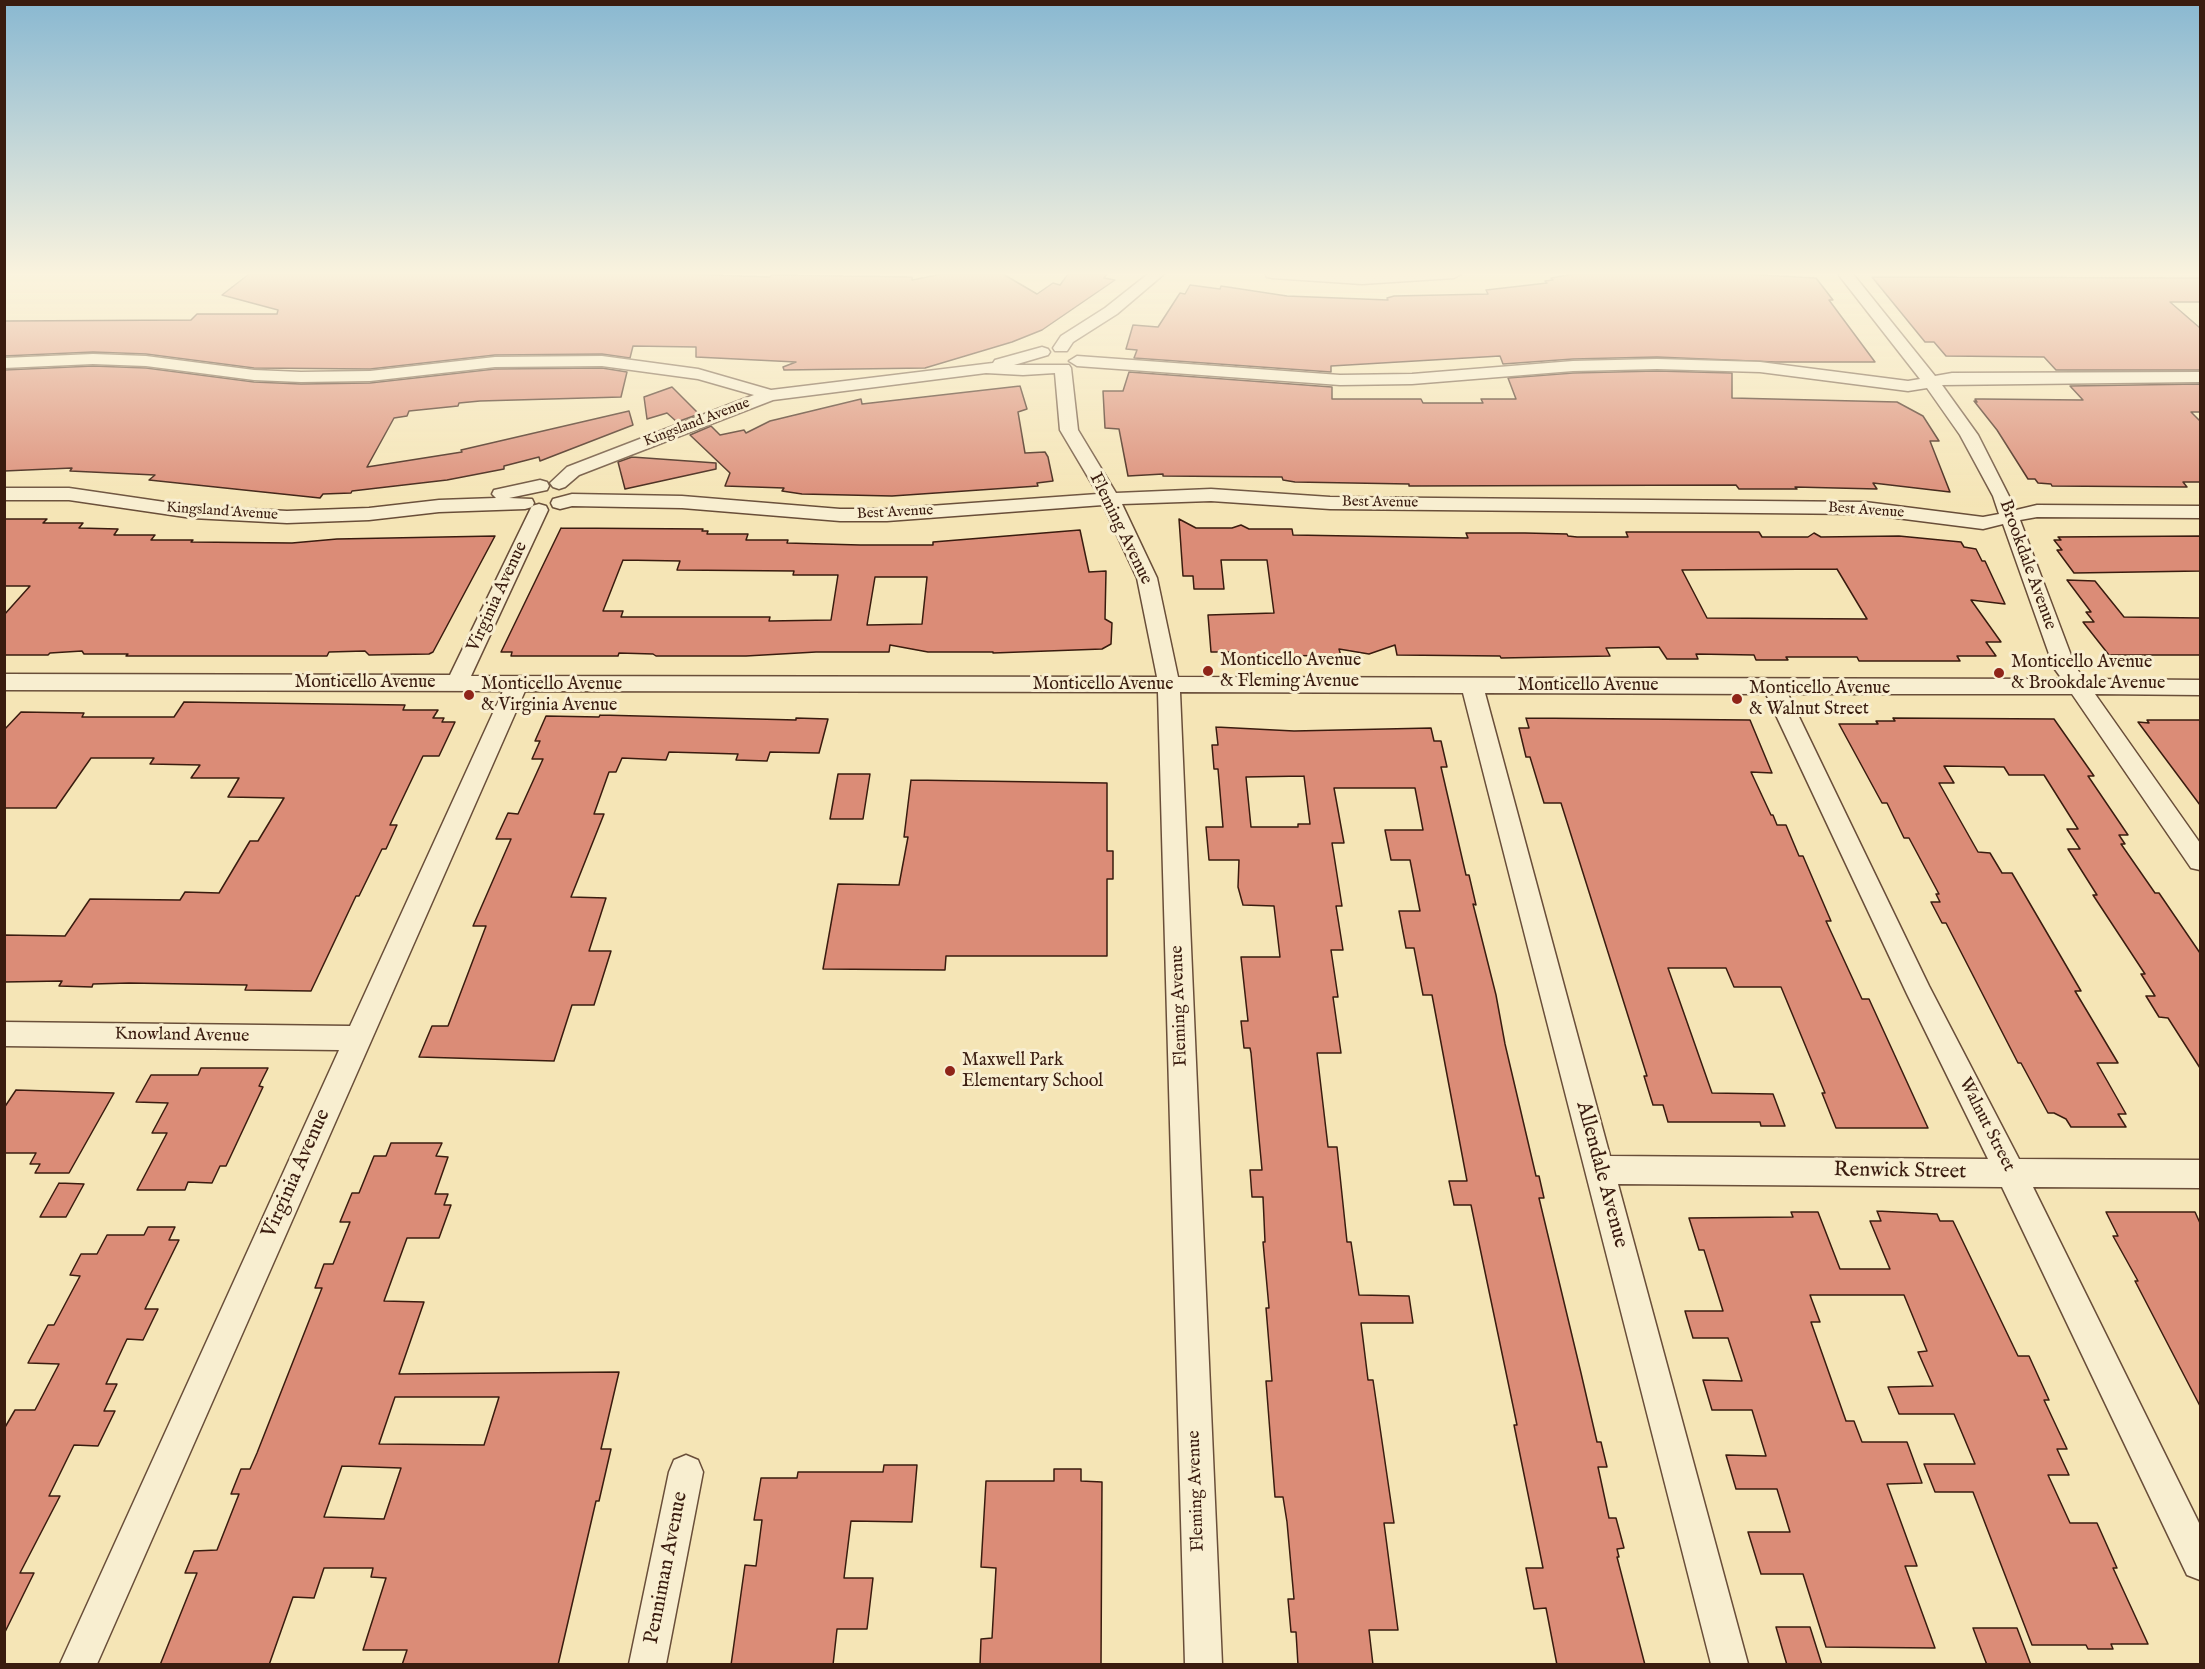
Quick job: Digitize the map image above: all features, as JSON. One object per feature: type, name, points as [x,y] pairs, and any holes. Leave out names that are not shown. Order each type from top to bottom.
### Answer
[{"type":"street","points":[[1059,359],[1062,352]]},
{"type":"street","name":"Brookdale Avenue","points":[[1907,352],[1978,450],[2002,496],[2065,668],[2076,687],[2200,861]]},
{"type":"street","points":[[4,363],[93,359],[146,361],[254,375],[313,377],[370,376],[495,362],[602,362],[698,374],[739,384],[770,395]]},
{"type":"street","name":"Kingsland Avenue","points":[[4,494],[69,494],[230,516],[287,517],[369,514],[440,506],[551,482],[559,483],[573,471],[726,410],[770,395],[807,388],[986,368],[1023,370],[1059,359],[1340,380],[1412,379],[1573,366],[1657,364],[1760,367],[1908,386],[1952,378],[2200,377]]},
{"type":"street","name":"Fleming Avenue","points":[[1059,359],[1069,430],[1110,499],[1147,578],[1169,684],[1203,1665]]},
{"type":"street","points":[[559,483],[565,488],[560,503]]},
{"type":"street","name":"Virginia Avenue","points":[[457,683],[532,506],[527,496],[540,486]]},
{"type":"street","name":"Best Avenue","points":[[532,506],[572,500],[682,502],[785,512],[887,515],[1110,499],[1211,495],[1330,503],[1865,508],[1983,523],[2037,511],[2200,512]]},
{"type":"street","name":"Kingsland Avenue","points":[[440,506],[532,506]]},
{"type":"street","name":"Monticello Avenue","points":[[4,682],[2200,687]]},
{"type":"street","name":"Virginia Avenue","points":[[78,1665],[517,684]]},
{"type":"street","name":"Allendale Avenue","points":[[1472,686],[1729,1665]]},
{"type":"street","name":"Walnut Street","points":[[1774,687],[1920,994],[2200,1562]]},
{"type":"street","name":"Knowland Avenue","points":[[4,1034],[359,1038]]},
{"type":"street","name":"Renwick Street","points":[[1600,1170],[2200,1174]]},
{"type":"street","name":"Penniman Avenue","points":[[647,1665],[686,1472]]},
{"type":"building","points":[[4,352],[632,352],[630,358],[602,354],[495,355],[370,369],[254,368],[146,354],[93,352],[4,356]]},
{"type":"building","points":[[696,352],[979,352],[925,368],[784,370],[783,367],[796,362],[696,357]]},
{"type":"building","points":[[1136,352],[1867,352],[1875,362],[1775,362],[1657,357],[1573,359],[1503,364],[1500,356],[1331,366],[1331,372],[1134,358]]},
{"type":"building","points":[[1942,352],[2200,352],[2200,370],[2056,370],[2044,357],[1946,356]]},
{"type":"building","points":[[93,366],[146,368],[254,382],[301,384],[370,383],[495,369],[602,368],[627,372],[621,397],[480,401],[459,403],[458,406],[409,411],[407,416],[394,418],[367,467],[462,452],[461,450],[629,411],[633,425],[540,461],[539,457],[504,466],[504,469],[447,480],[352,491],[351,493],[323,494],[320,498],[149,480],[155,475],[70,471],[72,468],[4,471],[4,370]]},
{"type":"building","points":[[1657,371],[1732,373],[1732,398],[1897,402],[1923,416],[1939,441],[1930,441],[1950,492],[1873,483],[1877,489],[1795,487],[1797,489],[1739,489],[1736,485],[1409,486],[1409,484],[1295,482],[1283,480],[1282,477],[1163,476],[1163,474],[1128,476],[1119,429],[1105,428],[1103,391],[1123,391],[1129,372],[1332,387],[1332,399],[1421,399],[1423,403],[1483,403],[1481,399],[1516,399],[1508,378],[1573,373]]},
{"type":"building","points":[[2200,384],[2200,412],[2191,412],[2200,421],[2200,482],[2183,482],[2187,487],[2052,486],[2038,483],[2035,479],[2028,479],[1997,430],[1974,401],[1977,402],[1975,399],[2083,400],[2070,386]]},
{"type":"building","points":[[1020,386],[1027,409],[1018,412],[1025,453],[1045,452],[1053,481],[1037,483],[1038,486],[892,496],[802,494],[782,491],[784,488],[725,486],[730,473],[690,435],[711,426],[720,435],[744,430],[746,433],[770,421],[861,399],[862,404]]},
{"type":"building","points":[[672,387],[699,414],[677,422],[667,413],[647,419],[644,397]]},
{"type":"building","points":[[632,457],[716,463],[716,469],[625,489],[618,462]]},
{"type":"building","points":[[4,519],[47,519],[43,523],[83,523],[79,528],[118,529],[114,535],[155,535],[151,540],[193,540],[191,542],[292,543],[337,539],[495,536],[433,652],[429,654],[369,655],[365,651],[329,652],[327,656],[126,656],[128,654],[84,654],[82,651],[48,655],[4,655],[4,615],[30,586],[4,586]]},
{"type":"building","points":[[1179,519],[1196,528],[1232,528],[1241,525],[1249,529],[1292,529],[1293,535],[1468,538],[1466,533],[1525,533],[1567,534],[1577,537],[1628,537],[1626,532],[1759,532],[1762,537],[1808,537],[1814,533],[1821,537],[1899,536],[1961,542],[1964,547],[1976,549],[1982,561],[1985,561],[2005,604],[1971,600],[2001,642],[1986,642],[1996,656],[1957,656],[1960,661],[1859,661],[1857,657],[1786,657],[1788,660],[1756,660],[1754,655],[1696,654],[1698,659],[1667,659],[1659,647],[1606,648],[1610,656],[1501,658],[1500,656],[1397,655],[1395,645],[1369,654],[1339,649],[1341,656],[1231,655],[1231,652],[1211,652],[1208,615],[1274,613],[1267,560],[1221,560],[1224,589],[1194,589],[1193,576],[1183,576]],"holes":[[[1837,569],[1867,619],[1707,618],[1682,570]]]},
{"type":"building","points":[[561,528],[703,529],[702,531],[708,531],[707,534],[748,534],[746,540],[788,540],[787,543],[860,545],[933,545],[933,542],[1080,530],[1089,572],[1106,571],[1105,619],[1112,623],[1111,644],[1102,649],[993,653],[928,652],[890,645],[889,652],[816,652],[746,656],[656,656],[619,653],[618,656],[511,656],[512,652],[501,652]],"holes":[[[623,560],[680,561],[677,570],[794,571],[793,575],[838,575],[831,620],[769,621],[770,617],[621,617],[623,611],[603,611]],[[875,577],[927,577],[922,624],[867,625]]]},
{"type":"building","points":[[2200,536],[2200,571],[2074,573],[2057,550],[2062,550],[2054,540],[2061,540],[2058,537]]},
{"type":"building","points":[[2067,580],[2095,581],[2124,617],[2200,618],[2200,655],[2109,655],[2083,622],[2094,622],[2086,612],[2091,612]]},
{"type":"building","points":[[184,702],[405,705],[403,710],[438,710],[433,718],[444,718],[442,722],[455,722],[439,756],[423,756],[390,825],[397,825],[386,849],[382,849],[359,896],[356,896],[311,991],[245,990],[247,985],[129,983],[93,984],[92,987],[59,986],[62,981],[4,982],[4,935],[65,936],[90,899],[180,900],[185,892],[219,893],[250,841],[258,841],[284,798],[228,797],[239,778],[191,778],[200,765],[150,764],[154,758],[91,758],[56,808],[4,808],[4,730],[21,712],[84,713],[82,717],[174,717]]},
{"type":"building","points":[[600,715],[828,719],[819,753],[770,752],[767,761],[736,760],[738,754],[669,752],[666,760],[622,758],[616,772],[609,772],[594,814],[604,814],[571,897],[606,898],[589,951],[611,951],[594,1005],[572,1005],[554,1061],[419,1057],[432,1026],[448,1026],[486,926],[473,926],[511,839],[496,839],[508,813],[518,814],[543,759],[532,759],[540,741],[535,741],[546,716],[599,717]]},
{"type":"building","points":[[1526,718],[1750,720],[1772,773],[1751,772],[1777,825],[1786,825],[1799,856],[1803,856],[1831,921],[1826,921],[1862,999],[1869,999],[1928,1128],[1836,1128],[1822,1093],[1825,1093],[1781,987],[1734,987],[1726,968],[1668,968],[1712,1093],[1773,1094],[1785,1126],[1761,1126],[1760,1122],[1668,1122],[1663,1105],[1653,1105],[1644,1076],[1647,1076],[1561,803],[1544,803],[1530,757],[1526,757],[1519,728],[1529,728]]},
{"type":"building","points":[[1893,718],[2054,719],[2094,776],[2088,776],[2128,835],[2119,835],[2125,844],[2121,844],[2155,893],[2159,893],[2200,953],[2200,1068],[2168,1018],[2159,1017],[2146,996],[2155,996],[2141,974],[2145,974],[2093,895],[2097,895],[2068,849],[2080,849],[2067,829],[2078,829],[2044,775],[2009,775],[2004,767],[1944,766],[1954,783],[1939,783],[1978,852],[1990,853],[2002,873],[2012,873],[2081,991],[2075,991],[2118,1063],[2097,1063],[2126,1114],[2118,1114],[2126,1127],[2071,1127],[2066,1119],[2054,1113],[2048,1113],[2021,1063],[2018,1063],[1946,923],[1942,923],[1931,902],[1940,902],[1936,894],[1939,894],[1909,838],[1904,838],[1887,803],[1882,803],[1839,724],[1878,724],[1876,721],[1895,721]]},
{"type":"building","points":[[2147,720],[2200,720],[2200,805],[2138,722],[2149,723]]},
{"type":"building","points":[[1216,727],[1294,731],[1431,728],[1434,741],[1441,741],[1447,767],[1441,767],[1466,875],[1469,875],[1476,905],[1473,904],[1496,995],[1536,1176],[1539,1176],[1544,1198],[1539,1198],[1597,1442],[1601,1442],[1607,1467],[1598,1467],[1609,1518],[1616,1518],[1624,1548],[1617,1549],[1619,1557],[1617,1557],[1645,1665],[1557,1665],[1546,1608],[1534,1609],[1526,1568],[1543,1568],[1514,1425],[1517,1425],[1471,1205],[1454,1205],[1449,1181],[1467,1181],[1432,995],[1423,995],[1414,948],[1406,948],[1399,911],[1420,911],[1410,860],[1391,860],[1385,830],[1423,830],[1415,788],[1334,788],[1344,843],[1332,843],[1342,906],[1336,906],[1343,950],[1331,950],[1338,997],[1333,997],[1341,1053],[1317,1053],[1328,1147],[1337,1147],[1347,1242],[1351,1242],[1359,1295],[1409,1296],[1413,1323],[1361,1323],[1368,1380],[1373,1380],[1394,1523],[1384,1523],[1398,1630],[1369,1630],[1373,1665],[1298,1665],[1296,1632],[1291,1632],[1288,1599],[1294,1599],[1287,1522],[1283,1497],[1275,1497],[1266,1381],[1272,1381],[1266,1308],[1269,1308],[1263,1242],[1265,1242],[1263,1197],[1252,1197],[1250,1170],[1262,1170],[1251,1053],[1250,1048],[1244,1048],[1241,1021],[1248,1021],[1241,957],[1280,957],[1274,906],[1243,905],[1238,887],[1239,860],[1209,860],[1206,827],[1223,827],[1218,769],[1214,769],[1212,745],[1218,745]],"holes":[[[1304,776],[1310,824],[1298,824],[1298,827],[1251,827],[1246,777]]]},
{"type":"building","points":[[838,774],[870,774],[863,819],[830,819]]},
{"type":"building","points":[[911,780],[1107,783],[1107,851],[1113,851],[1113,879],[1107,879],[1107,956],[946,956],[945,970],[823,969],[838,884],[899,885],[908,837],[904,837]]},
{"type":"building","points":[[201,1068],[268,1068],[259,1086],[263,1087],[226,1166],[220,1166],[212,1183],[188,1182],[185,1190],[137,1190],[167,1133],[152,1133],[168,1103],[136,1102],[151,1075],[198,1075]]},
{"type":"building","points":[[16,1090],[114,1093],[69,1173],[35,1173],[40,1164],[30,1164],[36,1153],[4,1153],[4,1108]]},
{"type":"building","points":[[391,1143],[442,1143],[436,1156],[448,1157],[435,1194],[448,1194],[444,1205],[451,1205],[439,1238],[407,1238],[384,1301],[424,1302],[399,1374],[619,1372],[601,1449],[611,1449],[599,1501],[596,1501],[558,1665],[402,1665],[407,1650],[363,1650],[386,1578],[371,1577],[373,1568],[324,1568],[314,1598],[293,1597],[269,1665],[160,1665],[197,1573],[185,1573],[194,1551],[217,1550],[239,1494],[231,1494],[241,1469],[250,1469],[322,1288],[315,1288],[324,1264],[333,1264],[350,1222],[340,1222],[352,1193],[359,1193],[374,1156],[386,1156]],"holes":[[[395,1397],[499,1397],[484,1445],[379,1444]],[[342,1466],[401,1468],[384,1519],[324,1517]]]},
{"type":"building","points":[[59,1183],[84,1184],[66,1217],[40,1217]]},
{"type":"building","points":[[1877,1211],[1937,1214],[1940,1221],[1953,1221],[2018,1356],[2029,1356],[2049,1400],[2044,1400],[2067,1449],[2057,1449],[2069,1475],[2048,1475],[2070,1523],[2097,1523],[2117,1568],[2113,1568],[2148,1644],[2111,1644],[2113,1649],[2088,1649],[2086,1645],[2032,1645],[1973,1492],[1935,1492],[1924,1464],[1975,1464],[1954,1414],[1899,1414],[1888,1387],[1933,1386],[1918,1352],[1927,1351],[1904,1295],[1810,1295],[1820,1322],[1811,1322],[1846,1421],[1854,1421],[1862,1442],[1907,1442],[1922,1483],[1887,1484],[1917,1566],[1905,1566],[1935,1648],[1826,1647],[1803,1574],[1761,1574],[1748,1532],[1790,1532],[1777,1489],[1736,1489],[1726,1455],[1766,1456],[1752,1410],[1712,1410],[1703,1380],[1742,1381],[1728,1338],[1693,1338],[1685,1311],[1723,1311],[1704,1250],[1699,1250],[1689,1218],[1793,1217],[1791,1212],[1818,1212],[1840,1269],[1890,1269],[1870,1221],[1881,1221]]},
{"type":"building","points":[[2106,1212],[2195,1212],[2200,1223],[2200,1406],[2113,1236],[2118,1236]]},
{"type":"building","points":[[148,1227],[175,1227],[169,1240],[179,1240],[145,1309],[158,1309],[143,1340],[127,1339],[106,1384],[117,1384],[104,1411],[115,1411],[98,1446],[74,1445],[49,1496],[60,1496],[20,1573],[34,1573],[4,1634],[4,1429],[15,1410],[35,1410],[59,1364],[28,1363],[48,1325],[54,1325],[80,1276],[70,1275],[81,1254],[97,1254],[107,1235],[144,1235]]},
{"type":"building","points":[[884,1465],[917,1465],[912,1522],[851,1521],[844,1578],[873,1578],[867,1629],[837,1629],[833,1665],[731,1665],[745,1565],[756,1566],[762,1520],[754,1520],[761,1478],[797,1478],[798,1472],[883,1472]]},
{"type":"building","points":[[1054,1469],[1081,1469],[1081,1481],[1102,1482],[1101,1665],[980,1665],[981,1639],[992,1638],[996,1568],[981,1567],[986,1481],[1054,1481]]},
{"type":"building","points":[[1776,1627],[1810,1627],[1822,1665],[1787,1665]]},
{"type":"building","points":[[1973,1628],[2017,1628],[2031,1665],[1987,1665]]},
{"type":"place","name":"Monticello Avenue & Fleming Avenue","points":[[1208,671]]},
{"type":"place","name":"Monticello Avenue & Brookdale Avenue","points":[[1999,673]]},
{"type":"place","name":"Monticello Avenue & Virginia Avenue","points":[[469,695]]},
{"type":"place","name":"Monticello Avenue & Walnut Street","points":[[1737,699]]},
{"type":"place","name":"Maxwell Park Elementary School","points":[[950,1071]]}]
